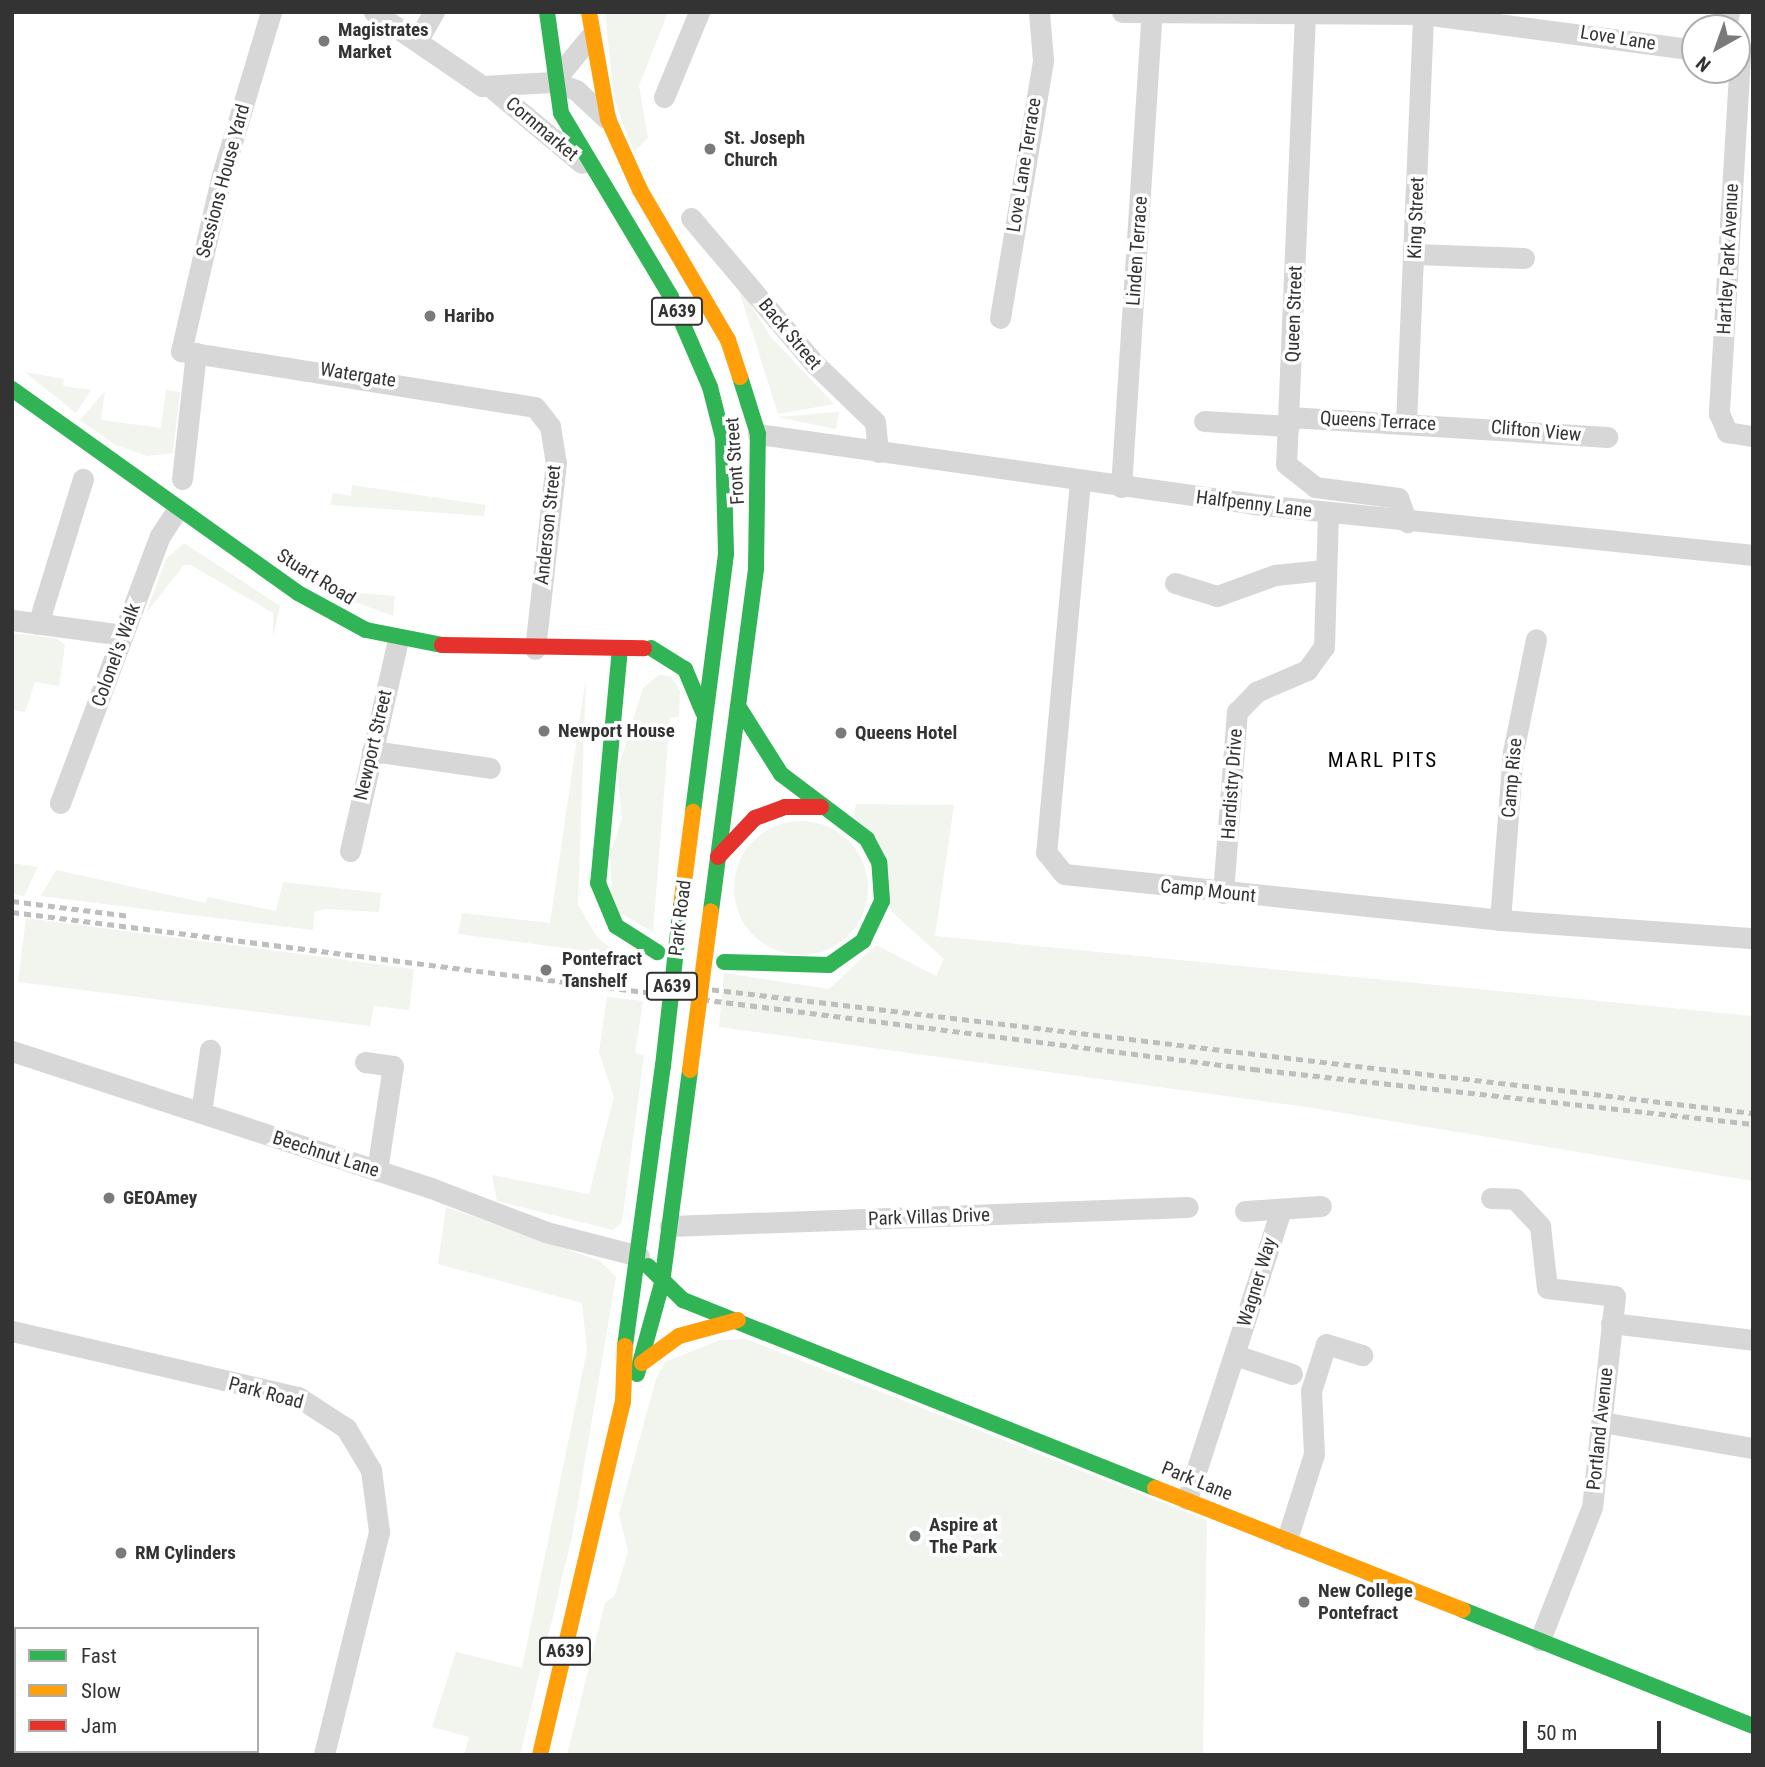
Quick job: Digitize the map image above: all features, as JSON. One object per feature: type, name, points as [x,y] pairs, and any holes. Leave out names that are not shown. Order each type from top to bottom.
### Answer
[{"type":"main road","name":"Front Street","points":[[547,12],[553,82],[589,169],[671,297],[716,407],[727,469],[718,606],[688,849]]},
{"type":"main road","name":"Front Street","points":[[589,12],[590,37],[608,119],[640,190],[728,340],[758,434],[756,569],[718,857]]},
{"type":"main road","name":"Stuart Road","points":[[12,389],[177,510],[308,600],[398,639],[456,648],[651,648],[676,643]]},
{"type":"main road","points":[[716,407],[758,434],[727,469]]},
{"type":"main road","points":[[698,630],[718,606]]},
{"type":"main road","points":[[620,648],[598,883],[616,926],[657,953]]},
{"type":"main road","points":[[651,648],[685,669],[704,714]]},
{"type":"main road","points":[[724,962],[816,968],[842,959],[870,932],[882,901],[878,862],[858,828],[821,807],[781,774],[738,706]]},
{"type":"main road","points":[[718,857],[754,818],[785,807],[821,807]]},
{"type":"main road","name":"Park Road","points":[[540,1755],[623,1402],[630,1306],[639,1256],[688,849]]},
{"type":"main road","name":"Park Road","points":[[623,1402],[642,1363],[662,1283],[718,857]]},
{"type":"main road","points":[[669,1233],[684,1284],[719,1313]]},
{"type":"main road","name":"Park Lane","points":[[639,1256],[662,1283],[683,1300],[1753,1726]]},
{"type":"main road","points":[[642,1363],[679,1336],[738,1320]]},
{"type":"street","name":"Sessions House Yard","points":[[188,352],[247,94],[271,12]]},
{"type":"street","name":"Cornmarket","points":[[374,12],[494,90],[589,169]]},
{"type":"street","points":[[417,41],[434,12]]},
{"type":"street","points":[[664,97],[699,12]]},
{"type":"street","name":"Love Lane Terrace","points":[[1000,318],[1042,60],[1039,12]]},
{"type":"street","name":"Love Lane","points":[[1122,12],[1508,17],[1681,48]]},
{"type":"street","name":"Linden Terrace","points":[[1121,487],[1152,14]]},
{"type":"street","name":"Queen Street","points":[[1305,14],[1290,421],[1286,464],[1293,476],[1315,487],[1398,498],[1407,522]]},
{"type":"street","name":"King Street","points":[[1406,423],[1423,14]]},
{"type":"street","points":[[590,37],[553,82],[576,90],[608,119]]},
{"type":"street","name":"Cornmarket","points":[[494,90],[553,82]]},
{"type":"street","name":"Hartley Park Avenue","points":[[1741,84],[1719,413],[1727,432],[1753,436]]},
{"type":"street","name":"Back Street","points":[[691,218],[815,364],[875,422],[878,452]]},
{"type":"street","points":[[1415,254],[1524,258]]},
{"type":"street","points":[[178,467],[188,352]]},
{"type":"street","name":"Watergate","points":[[188,352],[534,407]]},
{"type":"street","name":"Anderson Street","points":[[534,407],[550,426],[556,462],[535,649]]},
{"type":"street","name":"Queens Terrace","points":[[1204,421],[1465,426]]},
{"type":"street","name":"Clifton View","points":[[1465,426],[1607,437]]},
{"type":"street","name":"Halfpenny Lane","points":[[758,434],[1121,487],[1407,522],[1753,555]]},
{"type":"street","points":[[38,624],[83,479]]},
{"type":"street","name":"Camp Mount","points":[[1080,481],[1046,852],[1064,874],[1223,893],[1500,920],[1753,938]]},
{"type":"street","name":"Colonel's Walk","points":[[60,803],[160,536],[177,510]]},
{"type":"street","name":"Hardistry Drive","points":[[1223,893],[1237,712],[1256,692],[1307,670],[1324,647],[1324,570],[1328,512]]},
{"type":"street","points":[[1175,583],[1217,596],[1275,575],[1324,570]]},
{"type":"street","points":[[12,620],[123,635]]},
{"type":"street","name":"Newport Street","points":[[349,851],[398,639]]},
{"type":"street","name":"Camp Rise","points":[[1500,920],[1513,752],[1536,639]]},
{"type":"street","points":[[372,751],[490,768]]},
{"type":"street","points":[[201,1112],[211,1050]]},
{"type":"street","name":"Beechnut Lane","points":[[12,1051],[377,1171],[546,1232],[639,1256]]},
{"type":"street","points":[[365,1062],[393,1066],[377,1171]]},
{"type":"street","name":"Portland Avenue","points":[[1492,1198],[1515,1199],[1540,1226],[1547,1288],[1615,1296],[1592,1507],[1540,1640]]},
{"type":"street","name":"Wagner Way","points":[[1245,1211],[1321,1206]]},
{"type":"street","name":"Park Villas Drive","points":[[669,1233],[1188,1207]]},
{"type":"street","name":"Wagner Way","points":[[1187,1499],[1281,1209]]},
{"type":"street","points":[[1611,1323],[1753,1340]]},
{"type":"street","name":"Park Road","points":[[12,1331],[298,1397],[346,1428],[371,1470],[379,1532],[324,1755]]},
{"type":"street","points":[[1287,1539],[1314,1454],[1311,1391],[1326,1344],[1362,1355]]},
{"type":"street","points":[[1235,1355],[1292,1374]]},
{"type":"street","points":[[1602,1422],[1753,1448]]},
{"type":"shaded area","points":[[605,12],[668,12],[639,86],[648,138],[634,152],[614,99]]},
{"type":"shaded area","points":[[736,281],[770,336],[834,404],[778,414]]},
{"type":"shaded area","points":[[25,372],[64,379],[63,386],[91,390],[76,413]]},
{"type":"shaded area","points":[[166,390],[180,392],[173,453],[147,456],[116,445],[80,420],[105,391],[101,420],[161,428]]},
{"type":"shaded area","points":[[839,412],[836,429],[778,417]]},
{"type":"shaded area","points":[[352,485],[486,505],[484,516],[330,505],[333,493],[351,496]]},
{"type":"shaded area","points":[[184,543],[280,606],[273,637],[273,613],[191,565],[184,565],[146,613],[166,559]]},
{"type":"shaded area","points":[[266,546],[338,591],[395,596],[393,616],[341,597]]},
{"type":"shaded area","points":[[12,633],[56,638],[65,645],[59,686],[35,682],[25,712],[12,710]]},
{"type":"shaded area","points":[[659,675],[671,676],[680,691],[679,717],[670,718],[653,932],[613,909],[610,853],[622,819],[617,772],[643,688]]},
{"type":"shaded area","points":[[586,677],[578,904],[596,936],[618,955],[458,934],[462,913],[550,923]]},
{"type":"shaded area","points":[[856,804],[954,805],[935,936],[1753,1016],[1753,1181],[1307,1107],[719,1027],[724,973],[829,989],[876,945],[936,976],[944,959],[892,912],[854,816]]},
{"type":"shaded area","points":[[801,821],[826,827],[848,841],[862,863],[868,888],[862,913],[848,935],[826,949],[801,955],[776,949],[754,935],[740,913],[734,888],[740,863],[754,841],[776,827]]},
{"type":"shaded area","points":[[12,863],[38,867],[24,896],[12,894]]},
{"type":"shaded area","points":[[56,870],[205,903],[208,897],[276,911],[283,882],[381,893],[379,912],[325,909],[314,912],[313,930],[41,896]]},
{"type":"shaded area","points":[[26,918],[414,969],[409,1010],[374,1006],[370,1026],[18,982]]},
{"type":"shaded area","points":[[607,997],[643,1001],[635,1053],[644,1055],[622,1222],[613,1230],[497,1201],[492,1175],[589,1194],[614,1097],[599,1052]]},
{"type":"shaded area","points":[[446,1207],[600,1261],[616,1277],[573,1532],[520,1755],[464,1755],[469,1737],[432,1727],[456,1652],[522,1668],[587,1350],[582,1303],[438,1264]]},
{"type":"shaded area","name":"Aspire at The Park","points":[[746,1339],[1207,1520],[1203,1755],[567,1755],[605,1603],[615,1595],[628,1551],[619,1514],[656,1379],[665,1362],[720,1340]]},
{"type":"railway","points":[[12,901],[130,916]]},
{"type":"railway","points":[[12,912],[1253,1069],[1753,1124]]},
{"type":"railway","points":[[700,988],[1753,1113]]},
{"type":"traffic: fast","points":[[547,12],[561,113],[671,297],[710,387],[723,438],[726,554],[693,812]]},
{"type":"traffic: fast","points":[[711,911],[756,569],[758,434],[740,377]]},
{"type":"traffic: fast","points":[[12,389],[298,593],[366,630],[442,645]]},
{"type":"traffic: fast","points":[[620,648],[598,883],[616,926],[657,952]]},
{"type":"traffic: fast","points":[[651,648],[685,669],[703,712]]},
{"type":"traffic: fast","points":[[724,962],[829,965],[863,941],[882,901],[879,862],[867,839],[781,774],[738,706]]},
{"type":"traffic: fast","points":[[663,1066],[681,906]]},
{"type":"traffic: fast","points":[[625,1346],[663,1066]]},
{"type":"traffic: fast","points":[[637,1374],[662,1283],[690,1070]]},
{"type":"traffic: fast","points":[[648,1266],[683,1300],[1155,1488]]},
{"type":"traffic: fast","points":[[1463,1610],[1753,1726]]},
{"type":"traffic: slow","points":[[589,12],[608,119],[640,190],[728,340],[740,377]]},
{"type":"traffic: slow","points":[[681,906],[693,812]]},
{"type":"traffic: slow","points":[[690,1070],[711,911]]},
{"type":"traffic: slow","points":[[642,1363],[679,1336],[738,1320]]},
{"type":"traffic: slow","points":[[540,1755],[623,1402],[625,1346]]},
{"type":"traffic: slow","points":[[1155,1488],[1463,1610]]},
{"type":"traffic: jam","points":[[442,645],[644,648]]},
{"type":"traffic: jam","points":[[718,857],[755,818],[785,807],[821,807]]},
{"type":"place","name":"Magistrates Market","points":[[324,41]]},
{"type":"place","name":"St. Joseph Church","points":[[710,149]]},
{"type":"place","name":"Haribo","points":[[430,316]]},
{"type":"place","name":"Newport House","points":[[544,731]]},
{"type":"place","name":"Queens Hotel","points":[[841,733]]},
{"type":"place","name":"Pontefract Tanshelf","points":[[546,970]]},
{"type":"place","name":"GEOAmey","points":[[109,1198]]},
{"type":"place","name":"Aspire at The Park","points":[[915,1536]]},
{"type":"place","name":"RM Cylinders","points":[[121,1553]]},
{"type":"place","name":"New College Pontefract","points":[[1304,1602]]},
{"type":"district","name":"MARL PITS","points":[[1383,760]]}]
